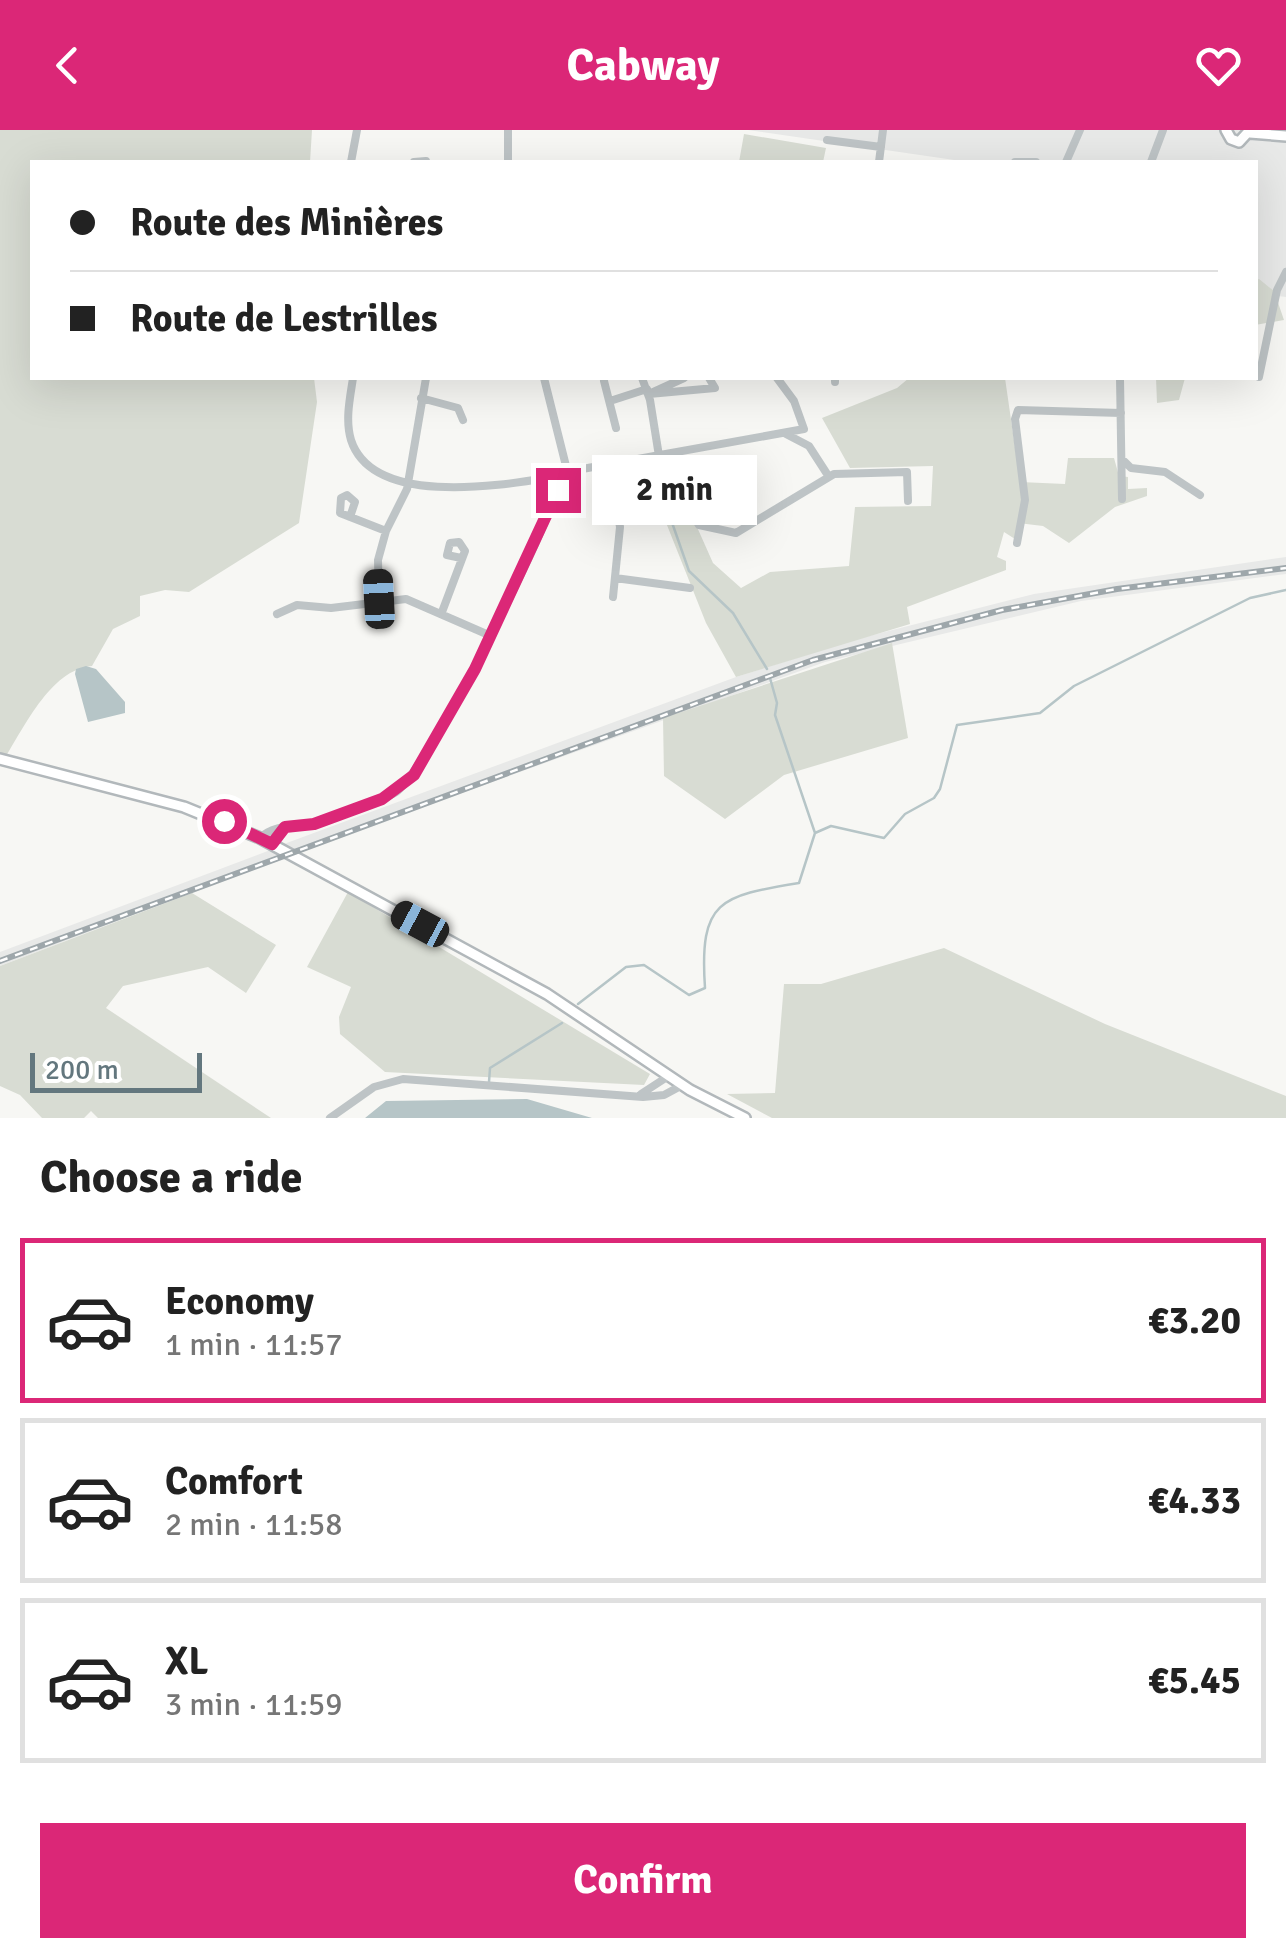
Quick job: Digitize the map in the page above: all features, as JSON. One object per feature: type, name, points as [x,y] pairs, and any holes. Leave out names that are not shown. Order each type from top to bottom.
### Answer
[{"type":"main road","points":[[1226,130],[1236,142],[1250,132],[1286,136]]},
{"type":"main road","points":[[0,759],[184,807],[260,838],[546,994],[677,1085],[742,1118]]},
{"type":"main road","points":[[625,1047],[664,1079],[742,1118]]},
{"type":"street","points":[[351,160],[357,130]]},
{"type":"street","points":[[508,130],[508,160]]},
{"type":"street","points":[[879,160],[882,130]]},
{"type":"street","points":[[1067,160],[1080,130]]},
{"type":"street","points":[[1152,160],[1163,130]]},
{"type":"street","points":[[826,140],[881,147]]},
{"type":"street","points":[[1259,378],[1277,290],[1286,272]]},
{"type":"street","points":[[352,380],[348,418],[357,452],[373,469],[408,482],[482,488],[557,480]]},
{"type":"street","points":[[379,599],[378,560],[386,530],[408,482],[426,380]]},
{"type":"street","points":[[545,380],[568,469]]},
{"type":"street","points":[[643,380],[659,456]]},
{"type":"street","points":[[610,401],[678,380]]},
{"type":"street","points":[[648,391],[715,388],[711,380]]},
{"type":"street","points":[[260,838],[285,827],[332,818],[406,784],[490,636],[557,480],[568,469],[610,465],[804,429],[804,421],[778,380]]},
{"type":"street","points":[[1120,380],[1122,499]]},
{"type":"street","points":[[604,381],[616,428]]},
{"type":"street","points":[[421,398],[458,408],[463,420]]},
{"type":"street","points":[[1017,543],[1025,500],[1016,413],[1023,409],[1121,413]]},
{"type":"street","points":[[786,434],[810,446],[834,475]]},
{"type":"street","points":[[676,453],[685,503],[699,524],[736,533],[834,475],[907,472],[908,501]]},
{"type":"street","points":[[1123,458],[1131,468],[1165,472],[1200,495]]},
{"type":"street","points":[[610,465],[620,527],[613,597]]},
{"type":"street","points":[[350,516],[386,530]]},
{"type":"street","points":[[442,612],[457,579],[461,558]]},
{"type":"street","points":[[615,578],[690,588]]},
{"type":"street","points":[[277,614],[297,606],[346,607],[379,599],[406,600],[442,612],[490,636]]},
{"type":"street","points":[[272,844],[285,827]]},
{"type":"street","points":[[330,1118],[383,1083],[419,1079],[636,1095],[664,1095],[677,1085]]},
{"type":"street","points":[[636,1095],[651,1092],[664,1079]]},
{"type":"shaded area","points":[[0,130],[312,130],[310,160],[30,160],[30,380],[314,380],[317,402],[299,523],[189,592],[165,590],[140,596],[140,616],[113,629],[92,666],[62,678],[38,705],[0,766]]},
{"type":"shaded area","points":[[748,130],[1286,130],[1286,297],[1258,293],[1258,160],[954,160]]},
{"type":"shaded area","points":[[744,134],[826,148],[823,160],[739,160]]},
{"type":"shaded area","points":[[1258,279],[1274,291],[1284,320],[1258,324]]},
{"type":"shaded area","points":[[907,380],[1005,380],[1020,482],[1065,484],[1068,458],[1114,458],[1119,476],[1128,477],[1128,489],[1147,488],[1147,496],[1115,507],[1069,543],[1043,526],[1018,523],[1015,539],[1004,532],[997,557],[1006,561],[1006,570],[907,607],[910,624],[736,677],[706,623],[657,500],[681,491],[713,563],[741,588],[770,572],[849,566],[855,507],[931,506],[933,466],[850,468],[822,418],[897,388]]},
{"type":"shaded area","points":[[1156,380],[1184,380],[1179,400],[1157,403]]},
{"type":"shaded area","points":[[1286,557],[1286,574],[1081,601],[825,662],[298,852],[284,844],[736,677],[857,639],[1034,594]]},
{"type":"shaded area","points":[[892,643],[908,738],[784,775],[725,819],[664,776],[663,718]]},
{"type":"shaded area","points":[[76,669],[96,669],[125,702],[125,713],[88,722],[75,674]]},
{"type":"shaded area","points":[[273,849],[287,856],[0,966],[0,952]]},
{"type":"shaded area","points":[[348,892],[650,1074],[644,1085],[385,1072],[340,1034],[339,1017],[351,987],[307,967]]},
{"type":"shaded area","points":[[192,893],[276,945],[246,993],[208,967],[123,986],[106,1008],[271,1118],[98,1118],[91,1111],[84,1118],[42,1118],[20,1095],[0,1086],[0,966]]},
{"type":"shaded area","points":[[944,948],[1105,1024],[1286,1096],[1286,1118],[772,1118],[727,1094],[775,1093],[784,984],[821,984]]},
{"type":"shaded area","points":[[527,1099],[592,1118],[365,1118],[386,1101]]},
{"type":"waterway","points":[[656,493],[669,514],[689,571],[733,613],[767,669]]},
{"type":"waterway","points":[[578,1004],[626,967],[644,965],[689,995],[705,988],[706,936],[720,907],[750,893],[799,883],[815,833],[831,826],[884,838],[905,814],[934,798],[940,789],[957,725],[1040,713],[1074,686],[1250,598],[1286,590]]},
{"type":"waterway","points":[[770,678],[777,703],[775,715],[815,833]]},
{"type":"waterway","points":[[489,1082],[490,1068],[562,1023]]},
{"type":"railway","points":[[0,961],[813,660],[1002,610],[1117,589],[1286,568]]},
{"type":"route","points":[[224,821],[272,844],[285,827],[332,818],[382,799],[406,784],[475,669],[558,490]]}]
